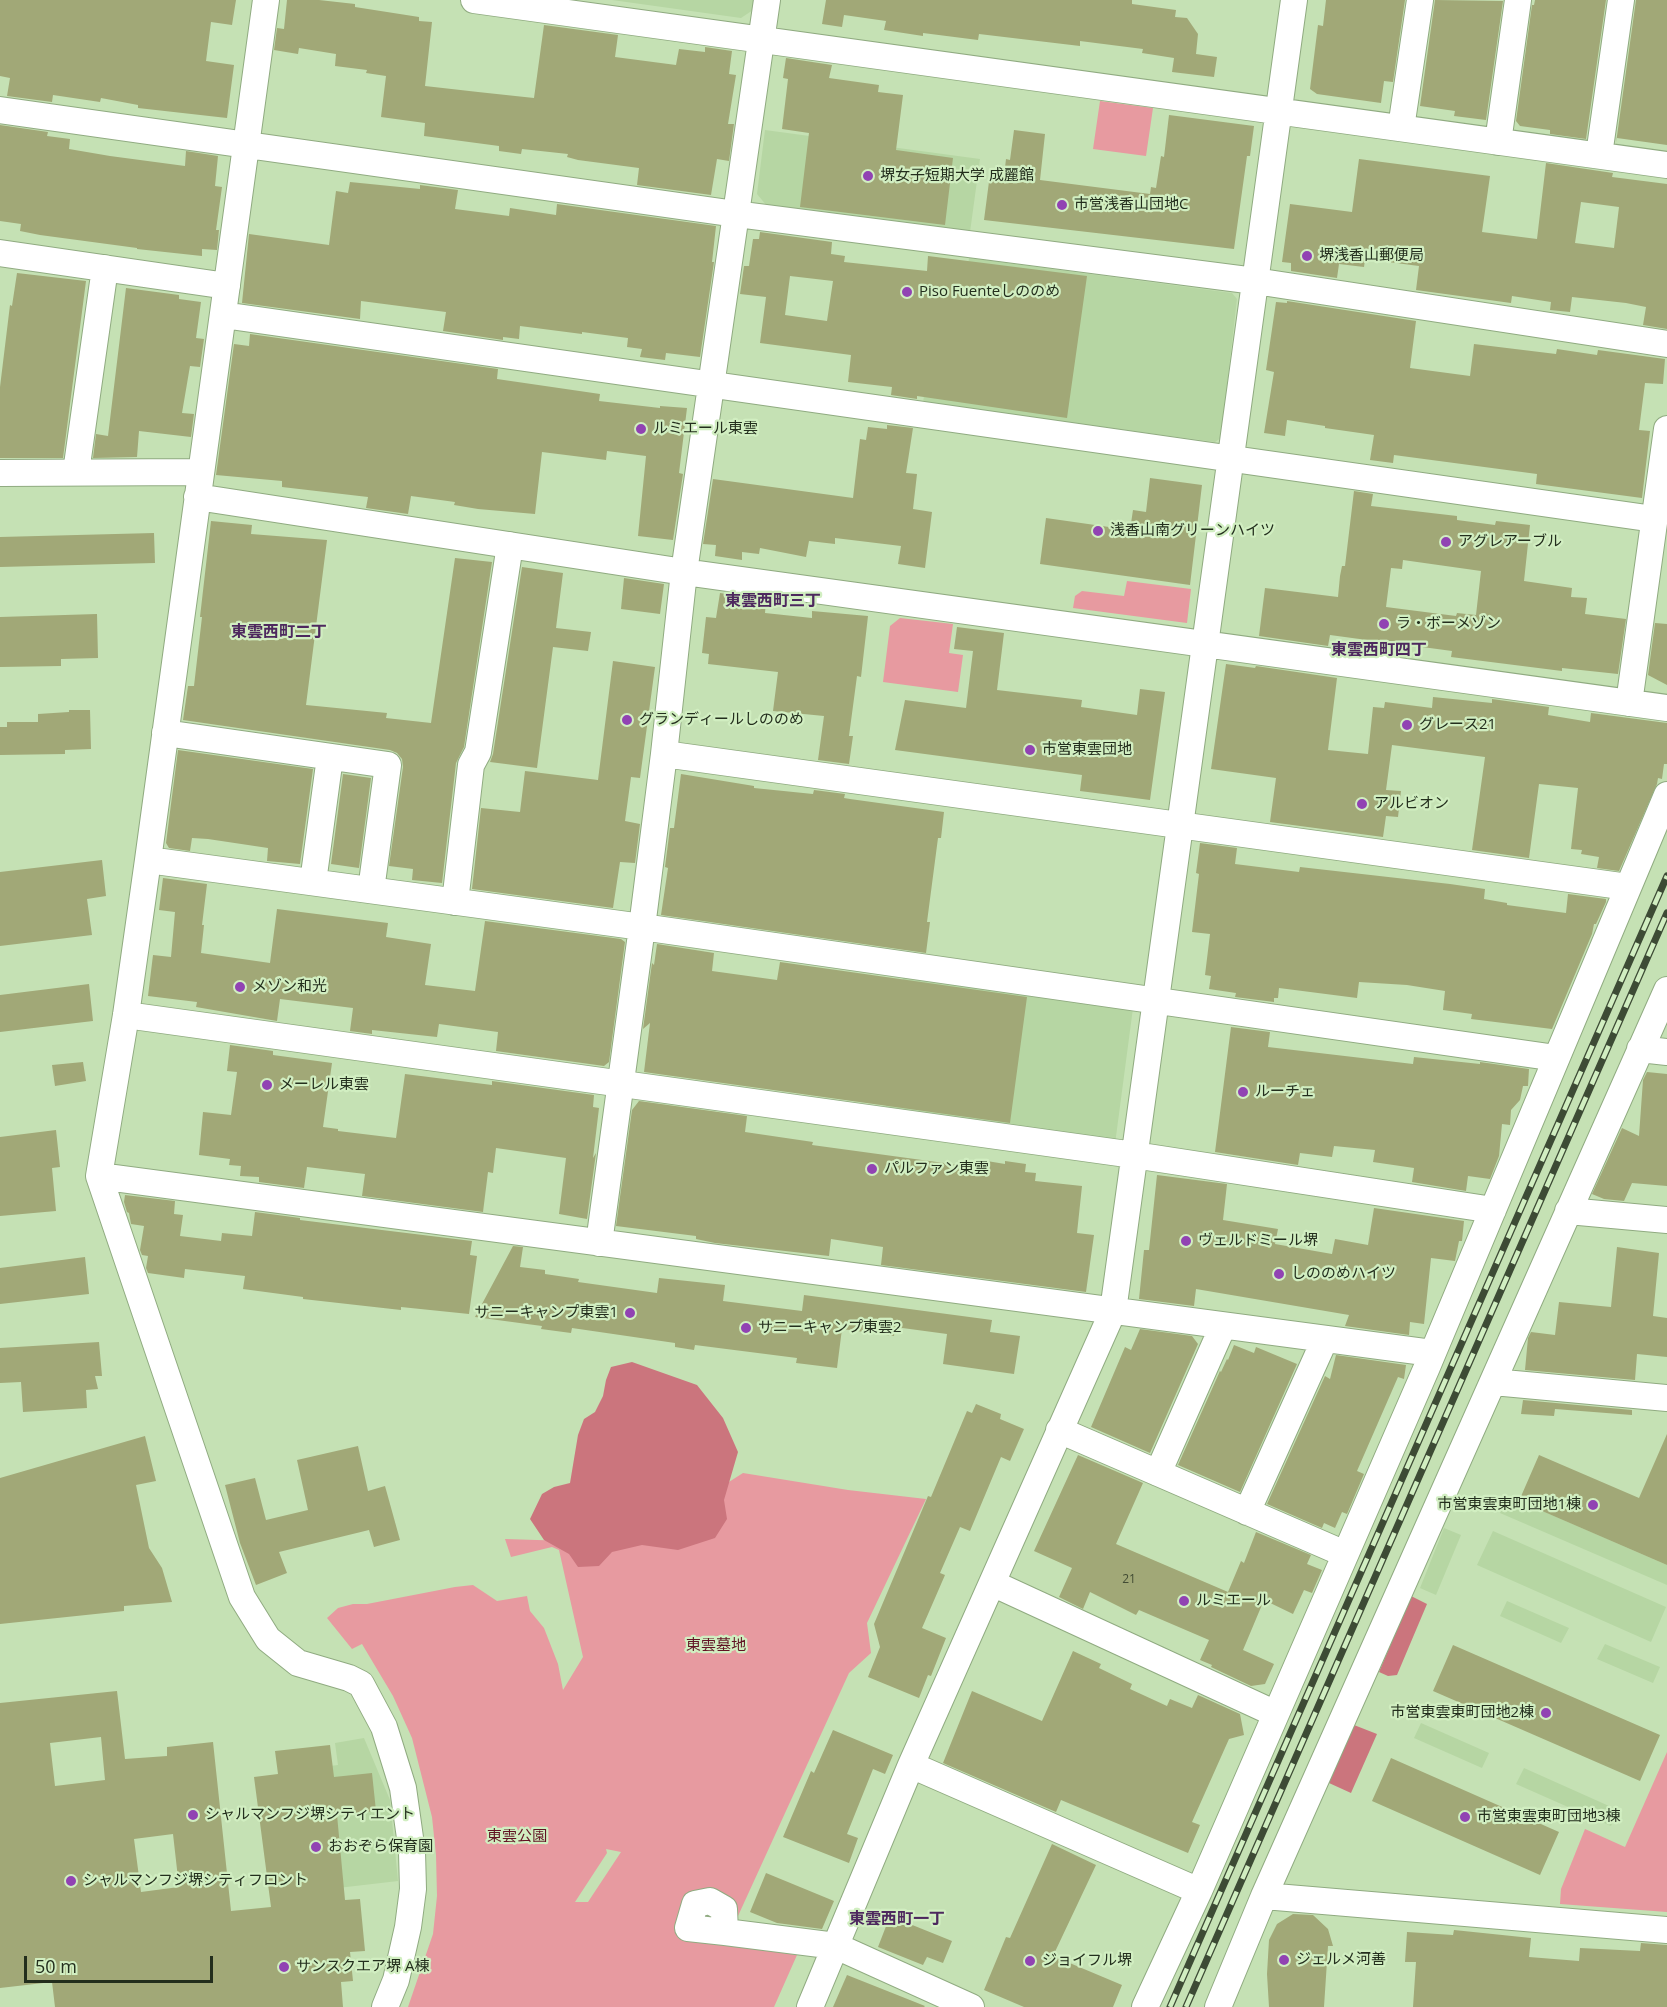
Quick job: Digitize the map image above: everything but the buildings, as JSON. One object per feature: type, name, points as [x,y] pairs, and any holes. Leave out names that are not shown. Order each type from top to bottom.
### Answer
[{"type":"street","points":[[266,0],[126,1016],[99,1176],[242,1597],[268,1639],[298,1663],[349,1678],[361,1684],[384,1727],[403,1788],[412,1852],[408,1928],[396,1980],[385,2007]]},
{"type":"street","points":[[474,0],[1667,165]]},
{"type":"street","points":[[599,1243],[664,754],[684,572],[767,0]]},
{"type":"street","points":[[810,2007],[911,1766],[1113,1311],[1294,0]]},
{"type":"street","points":[[1401,128],[1420,0]]},
{"type":"street","points":[[1498,142],[1518,0]]},
{"type":"street","points":[[1599,155],[1621,0]]},
{"type":"street","points":[[0,110],[735,214],[1255,281],[1667,344]]},
{"type":"street","points":[[0,253],[227,286]]},
{"type":"street","points":[[76,472],[105,268]]},
{"type":"street","points":[[223,315],[1654,519]]},
{"type":"street","points":[[1629,703],[1667,429]]},
{"type":"street","points":[[0,473],[76,472],[199,485],[510,545],[684,572],[1667,708]]},
{"type":"street","points":[[455,902],[471,765],[478,752],[510,545]]},
{"type":"street","points":[[165,733],[388,765],[370,890]]},
{"type":"street","points":[[664,754],[1628,887]]},
{"type":"street","points":[[313,882],[330,757]]},
{"type":"street","points":[[1145,2007],[1199,1892],[1432,1353],[1667,795]]},
{"type":"street","points":[[148,860],[642,927],[1556,1058]]},
{"type":"street","points":[[1218,2007],[1264,1896],[1667,990]]},
{"type":"street","points":[[126,1016],[1134,1155],[1493,1210]]},
{"type":"street","points":[[1640,1049],[1667,1052]]},
{"type":"street","points":[[99,1176],[1432,1353]]},
{"type":"street","points":[[1568,1211],[1667,1220]]},
{"type":"street","points":[[1158,1473],[1223,1326]]},
{"type":"street","points":[[1248,1512],[1326,1339]]},
{"type":"street","points":[[1493,1382],[1667,1398]]},
{"type":"street","points":[[1059,1430],[1345,1554]]},
{"type":"street","points":[[992,1583],[1276,1714]]},
{"type":"street","points":[[911,1766],[1199,1892]]},
{"type":"street","points":[[1264,1896],[1667,1930]]},
{"type":"street","points":[[725,1932],[836,1946],[971,2007]]},
{"type":"shaded area","points":[[612,0],[755,0],[753,10],[741,18]]},
{"type":"shaded area","name":"堺女子短期大学 成麗館","points":[[765,130],[980,159],[970,232],[767,206],[757,194]]},
{"type":"shaded area","points":[[969,258],[1232,293],[1237,299],[1221,438],[1215,442],[923,403],[933,329],[959,332]]},
{"type":"shaded area","points":[[903,977],[1133,1008],[1115,1144],[885,1112]]},
{"type":"shaded area","points":[[632,1362],[697,1385],[723,1418],[738,1452],[724,1500],[727,1519],[715,1538],[678,1550],[642,1545],[612,1552],[599,1566],[578,1567],[569,1554],[544,1540],[530,1519],[542,1494],[554,1487],[570,1483],[578,1435],[584,1419],[595,1412],[603,1396],[611,1367]]},
{"type":"shaded area","points":[[1508,1496],[1667,1565],[1667,1585],[1500,1513]]},
{"type":"shaded area","points":[[1444,1528],[1461,1535],[1436,1595],[1420,1588]]},
{"type":"shaded area","points":[[1493,1531],[1666,1607],[1651,1642],[1477,1565]]},
{"type":"shaded area","points":[[1411,1596],[1427,1604],[1397,1675],[1388,1676],[1379,1672]]},
{"type":"shaded area","points":[[1507,1601],[1569,1628],[1561,1643],[1500,1616]]},
{"type":"shaded area","points":[[1605,1644],[1660,1667],[1653,1683],[1597,1659]]},
{"type":"shaded area","points":[[1421,1723],[1489,1753],[1482,1768],[1414,1738]]},
{"type":"shaded area","points":[[1354,1725],[1377,1734],[1351,1793],[1329,1783]]},
{"type":"shaded area","points":[[364,1738],[390,1800],[398,1881],[295,1893],[282,1772],[338,1765],[335,1743]]},
{"type":"shaded area","points":[[1524,1768],[1618,1810],[1611,1826],[1516,1784]]},
{"type":"green space","points":[[1100,101],[1153,108],[1146,156],[1093,149]]},
{"type":"green space","points":[[1127,581],[1191,589],[1187,623],[1073,608],[1075,596],[1082,591],[1124,596]]},
{"type":"green space","points":[[900,618],[953,624],[949,653],[963,655],[958,692],[883,682],[890,626]]},
{"type":"green space","points":[[743,1473],[848,1490],[926,1499],[867,1623],[871,1653],[849,1673],[738,1916],[730,1901],[721,1892],[707,1889],[683,1902],[678,1915],[678,1938],[797,1955],[774,2007],[408,2007],[433,1934],[437,1896],[432,1817],[412,1738],[393,1696],[362,1644],[352,1649],[327,1618],[338,1608],[353,1604],[367,1604],[473,1585],[497,1601],[527,1596],[530,1611],[544,1628],[558,1664],[563,1690],[583,1657],[559,1550],[552,1547],[511,1557],[505,1539],[633,1543]],"holes":[[[606,1849],[621,1852],[588,1902],[575,1902],[607,1853]]]},
{"type":"green space","points":[[1667,1752],[1667,1912],[1560,1904],[1561,1889],[1585,1829],[1625,1847]]},
{"type":"railway","points":[[1170,2007],[1667,876]]},
{"type":"railway","points":[[1186,2007],[1667,913]]},
{"type":"place","name":"堺女子短期大学 成麗館","points":[[868,176]]},
{"type":"place","name":"市営浅香山団地C","points":[[1062,205]]},
{"type":"place","name":"堺浅香山郵便局","points":[[1307,256]]},
{"type":"place","name":"Piso Fuenteしののめ","points":[[907,292]]},
{"type":"place","name":"ルミエール東雲","points":[[641,429]]},
{"type":"place","name":"浅香山南グリーンハイツ","points":[[1098,531]]},
{"type":"place","name":"アグレアーブル","points":[[1446,542]]},
{"type":"place","name":"ラ・ボーメゾン","points":[[1384,624]]},
{"type":"place","name":"グランディールしののめ","points":[[627,720]]},
{"type":"place","name":"グレース21","points":[[1407,725]]},
{"type":"place","name":"市営東雲団地","points":[[1030,750]]},
{"type":"place","name":"アルビオン","points":[[1362,804]]},
{"type":"place","name":"メゾン和光","points":[[240,987]]},
{"type":"place","name":"メーレル東雲","points":[[267,1085]]},
{"type":"place","name":"ルーチェ","points":[[1243,1092]]},
{"type":"place","name":"パルファン東雲","points":[[872,1169]]},
{"type":"place","name":"ヴェルドミール堺","points":[[1186,1241]]},
{"type":"place","name":"しののめハイツ","points":[[1279,1274]]},
{"type":"place","name":"サニーキャンプ東雲1","points":[[630,1313]]},
{"type":"place","name":"サニーキャンプ東雲2","points":[[746,1328]]},
{"type":"place","name":"市営東雲東町団地1棟","points":[[1593,1505]]},
{"type":"place","name":"ルミエール","points":[[1184,1601]]},
{"type":"place","name":"市営東雲東町団地2棟","points":[[1546,1713]]},
{"type":"place","name":"シャルマンフジ堺シティエント","points":[[193,1815]]},
{"type":"place","name":"市営東雲東町団地3棟","points":[[1465,1817]]},
{"type":"place","name":"おおぞら保育園","points":[[316,1847]]},
{"type":"place","name":"シャルマンフジ堺シティフロント","points":[[71,1881]]},
{"type":"place","name":"ジェルメ河善","points":[[1284,1960]]},
{"type":"place","name":"ジョイフル堺","points":[[1030,1961]]},
{"type":"place","name":"サンスクエア堺 A棟","points":[[284,1967]]},
{"type":"district","name":"東雲西町三丁","points":[[773,601]]},
{"type":"district","name":"東雲西町二丁","points":[[279,632]]},
{"type":"district","name":"東雲西町四丁","points":[[1379,650]]},
{"type":"district","name":"東雲西町一丁","points":[[897,1919]]},
{"type":"park label","name":"東雲墓地","points":[[716,1646]]},
{"type":"park label","name":"東雲公園","points":[[517,1837]]}]
